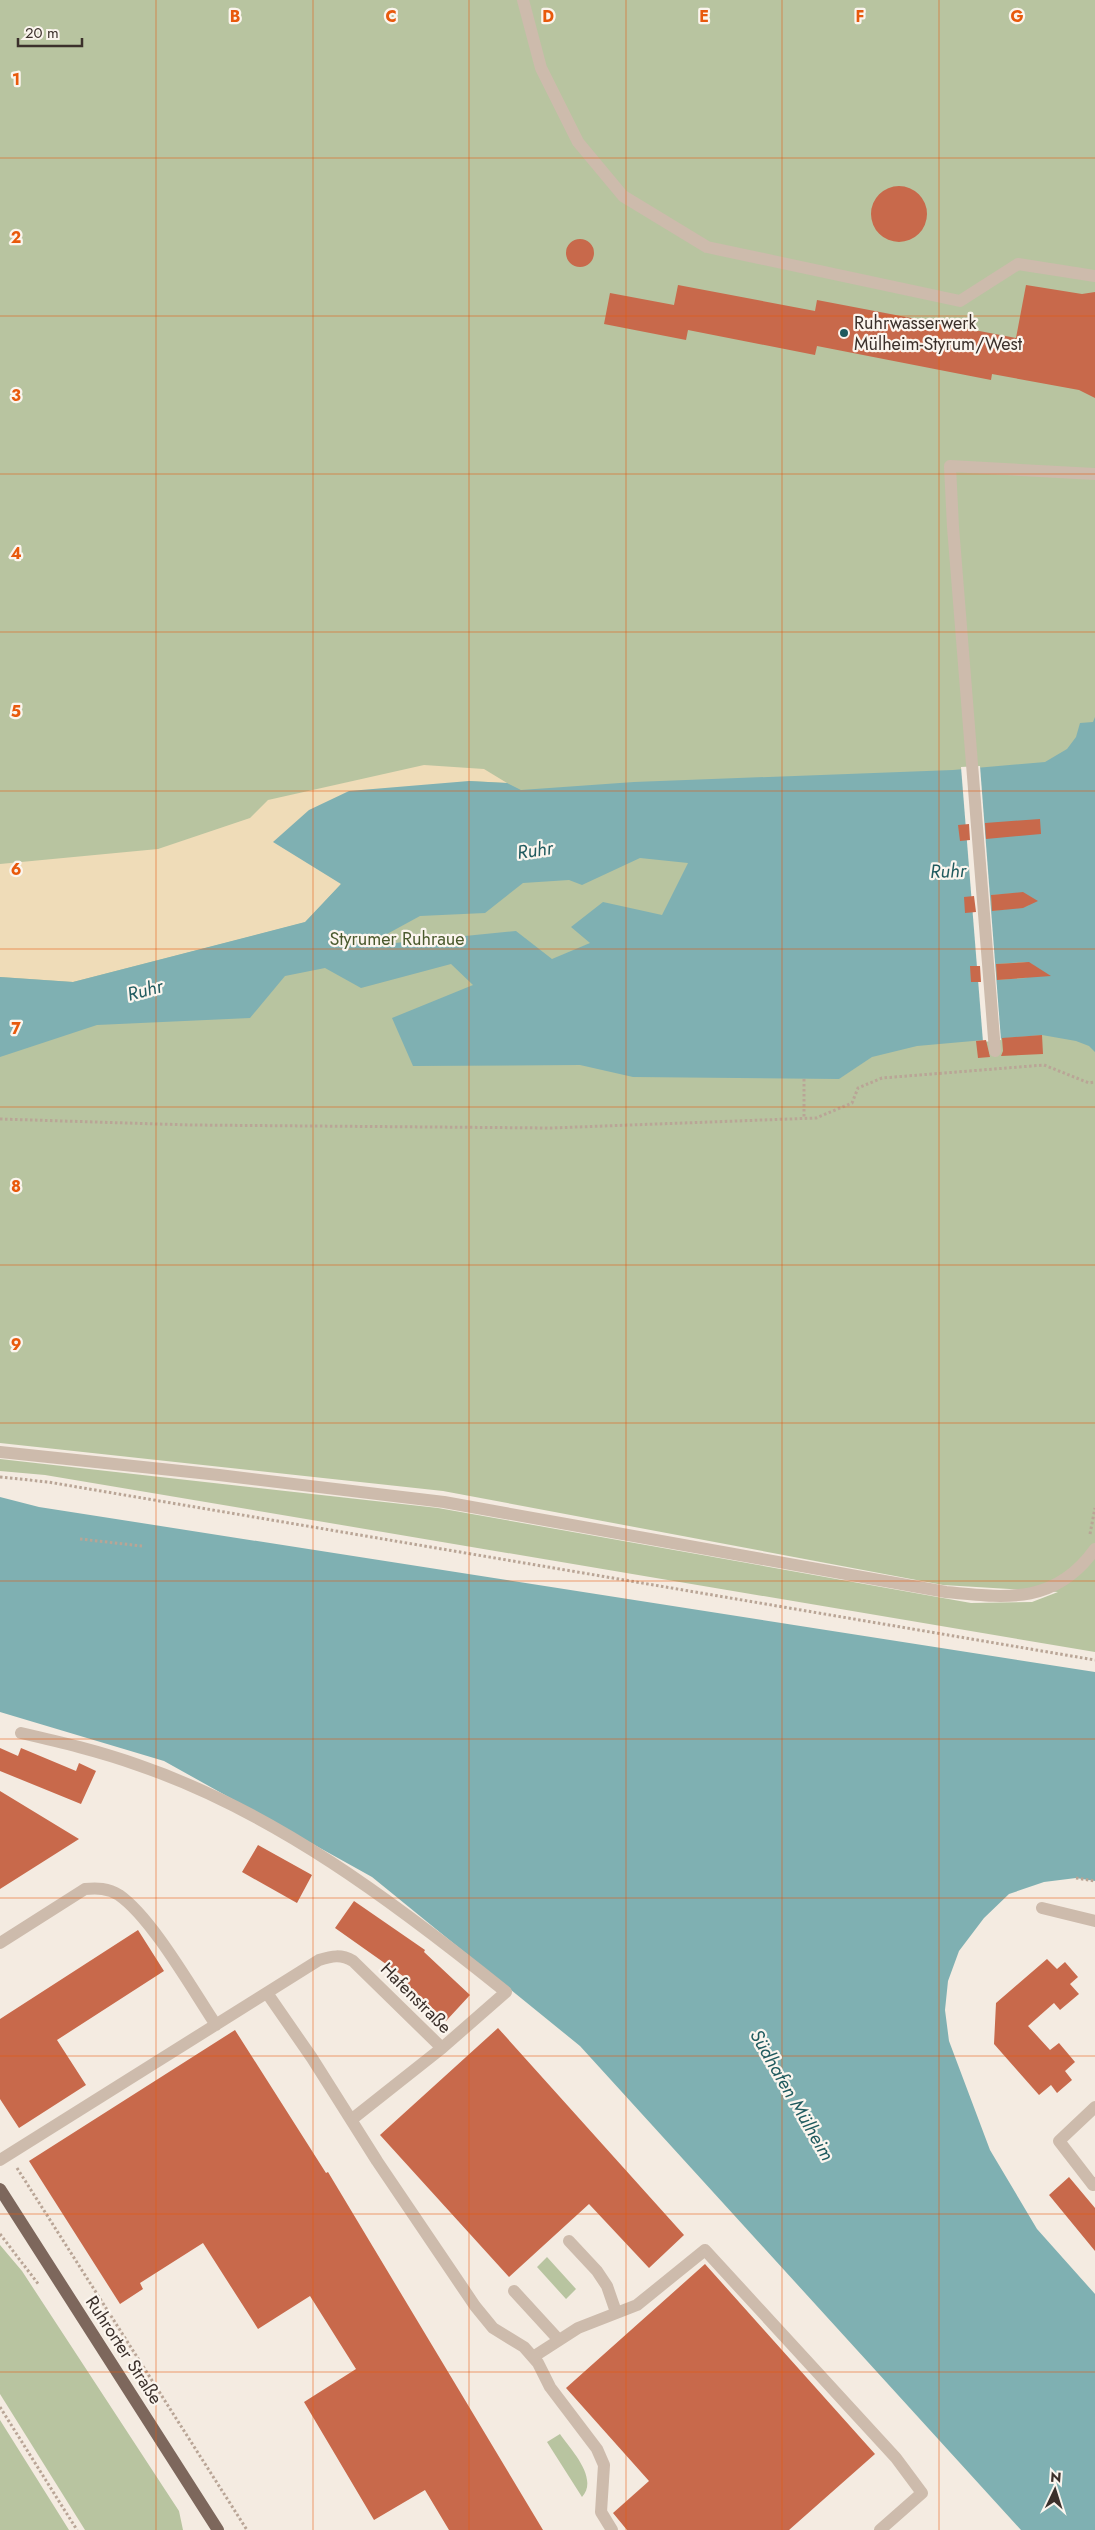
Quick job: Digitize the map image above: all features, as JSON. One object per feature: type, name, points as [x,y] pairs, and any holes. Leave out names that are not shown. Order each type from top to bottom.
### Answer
[{"type":"main road","name":"Ruhrorter Straße","points":[[0,2189],[218,2530]]},
{"type":"street","points":[[523,0],[542,68],[578,142],[623,196],[707,247],[960,301],[1018,264],[1095,276]]},
{"type":"street","points":[[995,1051],[953,527],[950,466],[1095,474]]},
{"type":"street","points":[[0,1452],[219,1475],[444,1502],[946,1592],[1005,1598],[1051,1589],[1085,1564],[1095,1549]]},
{"type":"street","points":[[21,1733],[76,1746],[139,1765],[216,1798],[318,1854],[432,1932],[506,1992],[442,2048]]},
{"type":"street","points":[[0,1943],[86,1889],[102,1888],[118,1894],[133,1908],[156,1936],[216,2025]]},
{"type":"street","points":[[1042,1908],[1095,1921]]},
{"type":"street","name":"Hafenstraße","points":[[4,2158],[266,1993],[320,1960],[332,1956],[345,1956],[353,1961],[442,2048],[351,2120]]},
{"type":"street","points":[[266,1993],[312,2058],[475,2306],[493,2328],[524,2347],[538,2363],[550,2387],[597,2449],[604,2465],[601,2512],[612,2530]]},
{"type":"street","points":[[1095,2107],[1059,2141],[1093,2185],[1095,2183]]},
{"type":"street","points":[[569,2241],[597,2271],[607,2286],[616,2312]]},
{"type":"street","points":[[532,2357],[558,2339],[596,2320],[637,2305],[704,2250],[896,2458],[922,2493],[880,2530]]},
{"type":"street","points":[[514,2290],[558,2339]]},
{"type":"path","points":[[0,1119],[190,1125],[551,1128],[816,1118],[852,1103],[858,1088],[882,1078],[1044,1065],[1089,1083],[1095,1082]]},
{"type":"path","points":[[804,1079],[804,1118]]},
{"type":"path","points":[[0,1476],[48,1482],[1095,1660]]},
{"type":"path","points":[[80,1539],[142,1546]]},
{"type":"path","points":[[1076,1878],[1095,1881]]},
{"type":"path","points":[[4,2158],[247,2530]]},
{"type":"path","points":[[0,2407],[77,2530]]},
{"type":"green space","name":"Styrumer Ruhraue","points":[[0,0],[1095,0],[1095,1652],[45,1475],[0,1471],[0,1459],[438,1508],[971,1603],[1032,1602],[1058,1592],[943,1585],[443,1491],[0,1443]]},
{"type":"green space","points":[[0,2245],[22,2271],[179,2511],[183,2530],[85,2530],[0,2394]]},
{"type":"green space","points":[[547,2257],[576,2289],[566,2299],[537,2267]]},
{"type":"green space","points":[[0,2420],[69,2530],[0,2530]]},
{"type":"green space","points":[[560,2434],[582,2464],[587,2481],[582,2497],[547,2442]]},
{"type":"sand","points":[[424,765],[484,769],[507,783],[469,781],[341,884],[306,922],[73,982],[0,977],[0,864],[158,849],[250,818],[268,800]]},
{"type":"water","name":"Ruhr","points":[[1095,717],[1095,1052],[1089,1046],[1076,1041],[1042,1035],[917,1046],[872,1057],[839,1079],[633,1077],[580,1065],[413,1066],[392,1018],[473,985],[451,964],[361,988],[325,968],[285,976],[250,1018],[97,1025],[0,1057],[0,977],[73,982],[305,922],[341,884],[273,842],[309,810],[349,791],[469,781],[507,783],[521,790],[634,782],[953,770],[1045,762],[1067,749],[1076,737],[1080,723],[1093,722]],"holes":[[[640,858],[688,863],[662,915],[603,902],[571,927],[590,943],[552,959],[516,931],[365,946],[420,916],[485,913],[523,883],[569,880],[582,885]],[[1018,893],[1030,903],[1028,906],[992,911],[991,895]],[[1024,962],[1032,964],[1036,968],[1026,978],[997,980],[996,964]]]},
{"type":"water","name":"Südhafen Mülheim","points":[[0,1497],[39,1507],[1095,1672],[1095,1881],[1076,1878],[1044,1882],[1009,1894],[984,1918],[959,1951],[948,1981],[945,2010],[949,2041],[990,2150],[1037,2229],[1095,2294],[1095,2530],[1021,2530],[580,2046],[372,1877],[164,1761],[0,1712]]},
{"type":"pier","points":[[980,766],[1001,1040],[983,1042],[961,767]]},
{"type":"building","points":[[893,186],[905,186],[915,190],[923,198],[927,214],[923,230],[915,238],[905,242],[893,242],[883,238],[875,230],[871,220],[871,208],[875,198],[883,190]]},
{"type":"building","points":[[580,239],[590,243],[594,253],[590,263],[580,267],[570,263],[566,253],[570,243]]},
{"type":"building","name":"Ruhrwasserwerk Mülheim-Styrum/West","points":[[678,285],[815,311],[817,300],[1016,338],[1026,285],[1082,294],[1095,292],[1095,398],[1079,390],[992,374],[991,380],[817,346],[815,355],[688,330],[686,340],[604,324],[610,293],[674,305]]},
{"type":"building","points":[[1040,819],[1041,834],[986,839],[985,823]]},
{"type":"building","points":[[969,824],[970,840],[960,841],[958,825]]},
{"type":"building","points":[[1023,892],[1038,901],[1023,908],[992,911],[991,895]]},
{"type":"building","points":[[974,896],[976,912],[965,913],[964,897]]},
{"type":"building","points":[[1029,962],[1051,976],[997,980],[996,964]]},
{"type":"building","points":[[970,966],[980,966],[981,982],[971,982]]},
{"type":"building","points":[[1042,1035],[1043,1054],[1001,1056],[1003,1051],[1002,1038]]},
{"type":"building","points":[[986,1040],[990,1057],[978,1058],[976,1041]]},
{"type":"building","points":[[0,1748],[18,1756],[21,1748],[76,1771],[79,1763],[96,1771],[81,1804],[0,1771]]},
{"type":"building","points":[[0,1791],[79,1839],[0,1889]]},
{"type":"building","points":[[258,1845],[312,1875],[297,1903],[242,1872]]},
{"type":"building","points":[[354,1901],[425,1950],[424,1952],[470,1995],[446,2021],[407,1984],[410,1981],[335,1928]]},
{"type":"building","points":[[138,1930],[164,1971],[57,2040],[86,2085],[19,2128],[0,2099],[0,2019]]},
{"type":"building","points":[[1047,1959],[1057,1969],[1065,1962],[1078,1977],[1070,1984],[1079,1994],[1060,2010],[1054,2003],[1028,2026],[1050,2050],[1059,2043],[1075,2062],[1065,2071],[1072,2080],[1057,2093],[1051,2085],[1039,2095],[994,2044],[996,2003]]},
{"type":"building","points":[[498,2028],[684,2235],[649,2268],[589,2204],[509,2277],[380,2135]]},
{"type":"building","points":[[235,2030],[326,2173],[328,2172],[543,2530],[449,2530],[425,2490],[374,2520],[304,2402],[356,2369],[310,2296],[258,2329],[203,2243],[140,2283],[143,2289],[120,2304],[29,2161]]},
{"type":"building","points":[[1069,2177],[1095,2208],[1095,2251],[1049,2195]]},
{"type":"building","points":[[705,2264],[875,2454],[789,2530],[627,2530],[613,2513],[649,2481],[566,2388]]},
{"type":"place","name":"Ruhrwasserwerk Mülheim-Styrum/West","points":[[844,333]]}]
